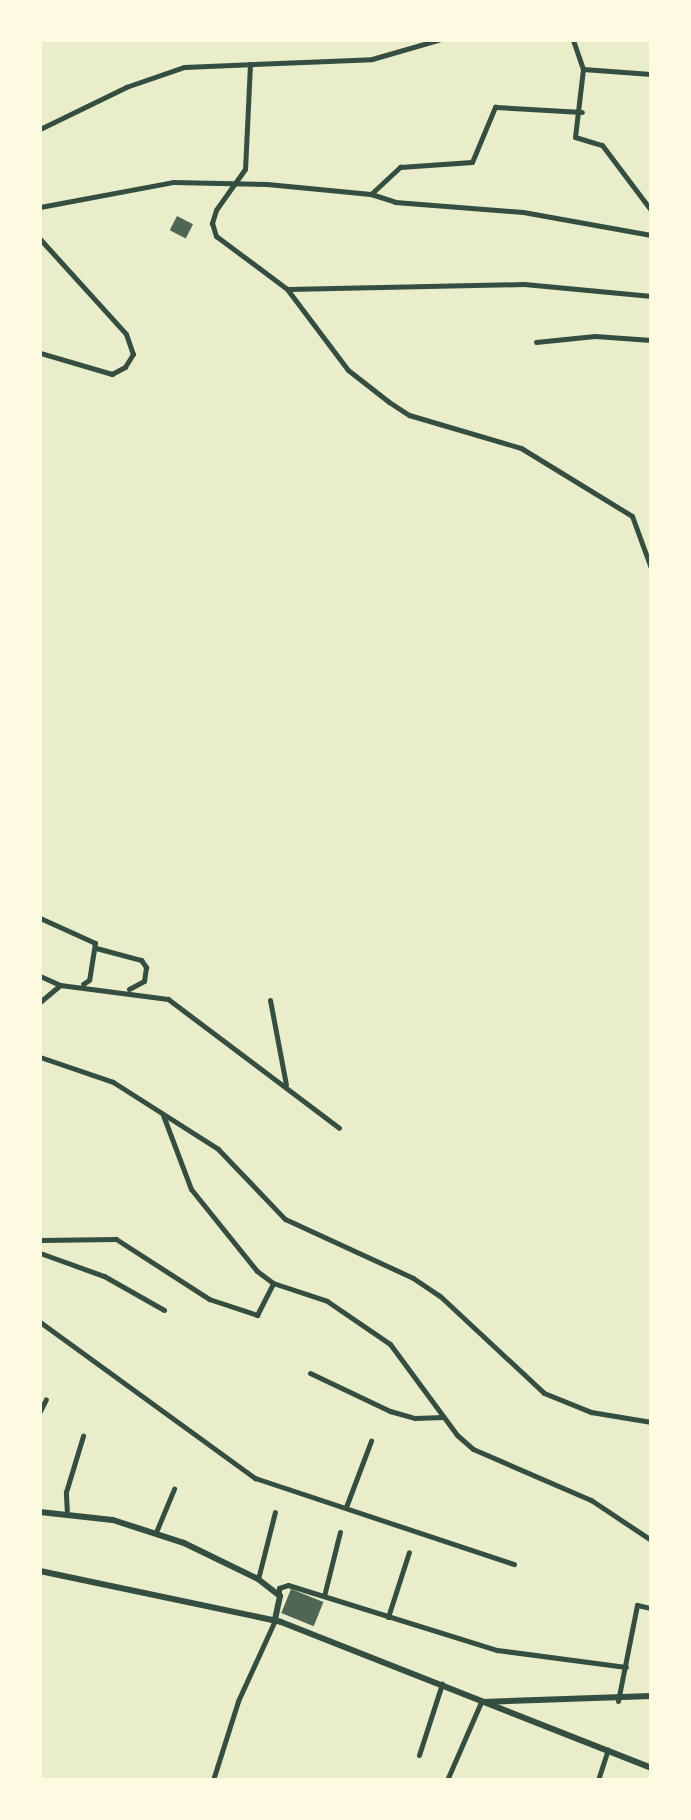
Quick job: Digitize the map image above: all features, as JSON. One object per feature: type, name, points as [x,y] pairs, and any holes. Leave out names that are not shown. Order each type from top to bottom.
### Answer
[{"type":"street","points":[[40,129],[160,75],[207,62],[250,64],[372,59],[438,40]]},
{"type":"street","points":[[573,40],[583,69],[582,112],[575,137],[602,145],[651,210]]},
{"type":"street","points":[[250,64],[245,169],[230,185],[216,210],[213,232],[287,289],[348,370],[389,402],[409,415],[521,448],[632,516],[651,568]]},
{"type":"street","points":[[583,69],[651,74]]},
{"type":"street","points":[[371,194],[400,167],[472,162],[495,107],[582,112]]},
{"type":"street","points":[[40,207],[173,182],[371,194],[395,202],[523,212],[651,235]]},
{"type":"street","points":[[40,239],[126,334],[133,354],[125,367],[112,374],[40,353]]},
{"type":"street","points":[[287,289],[524,284],[651,296]]},
{"type":"street","points":[[536,342],[595,336],[651,340]]},
{"type":"street","points":[[40,918],[92,938],[96,948],[89,980],[79,986]]},
{"type":"street","points":[[96,948],[141,960],[146,967],[144,981],[124,991]]},
{"type":"street","points":[[40,976],[60,985],[168,999],[339,1128]]},
{"type":"street","points":[[40,1002],[60,985]]},
{"type":"street","points":[[270,1000],[286,1087]]},
{"type":"street","points":[[40,1057],[113,1082],[218,1149],[285,1219],[413,1278],[440,1296],[544,1393],[591,1412],[651,1422]]},
{"type":"street","points":[[163,1114],[191,1189],[257,1271],[273,1283],[327,1301],[360,1320],[390,1344],[443,1417],[473,1449],[591,1500],[651,1540]]},
{"type":"street","points":[[40,1240],[116,1239],[209,1299],[257,1315],[273,1283]]},
{"type":"street","points":[[40,1253],[104,1276],[164,1310]]},
{"type":"street","points":[[40,1322],[255,1478],[514,1564]]},
{"type":"street","points":[[310,1373],[390,1411],[415,1418],[443,1417]]},
{"type":"street","points":[[40,1411],[46,1399]]},
{"type":"street","points":[[67,1514],[66,1492],[83,1436]]},
{"type":"street","points":[[346,1507],[371,1441]]},
{"type":"street","points":[[156,1532],[174,1489]]},
{"type":"street","points":[[40,1512],[67,1514],[156,1532],[258,1579],[280,1596]]},
{"type":"street","points":[[258,1579],[275,1512]]},
{"type":"street","points":[[324,1596],[340,1532]]},
{"type":"street","points":[[388,1617],[409,1552]]},
{"type":"street","points":[[40,1571],[275,1620],[442,1683],[481,1702],[651,1768]]},
{"type":"street","points":[[213,1780],[238,1701],[275,1620],[280,1596],[277,1590],[284,1585],[497,1650],[626,1667]]},
{"type":"street","points":[[618,1701],[637,1605],[650,1608]]},
{"type":"street","points":[[419,1755],[442,1683]]},
{"type":"street","points":[[481,1702],[618,1701],[651,1696]]},
{"type":"street","points":[[447,1780],[481,1702]]},
{"type":"street","points":[[598,1780],[608,1750]]},
{"type":"building","points":[[177,216],[193,224],[186,238],[170,230]]},
{"type":"building","points":[[291,1589],[323,1602],[314,1626],[281,1613]]}]
